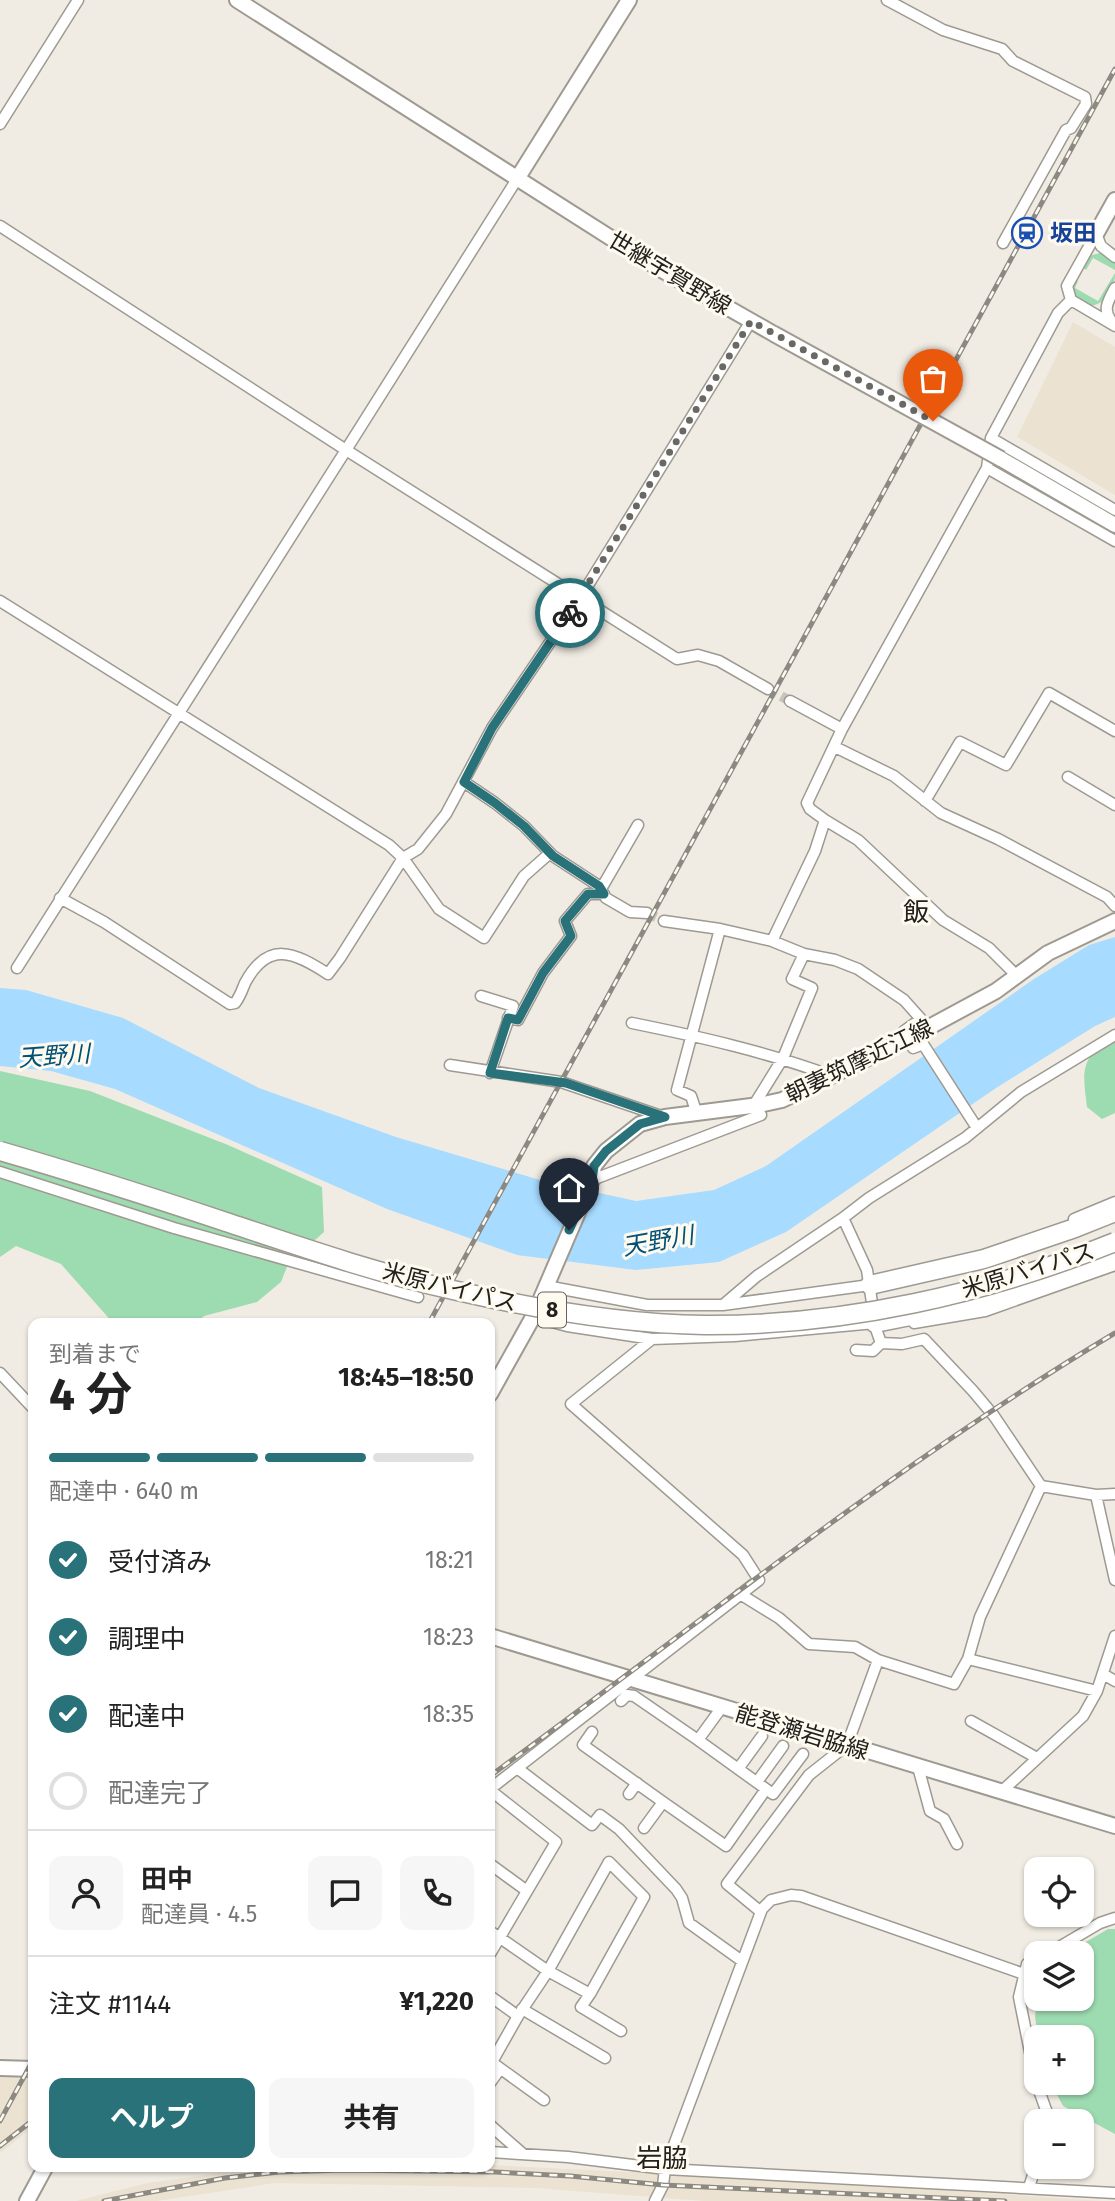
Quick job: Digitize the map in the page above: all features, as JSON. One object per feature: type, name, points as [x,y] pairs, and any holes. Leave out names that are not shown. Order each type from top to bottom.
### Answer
[{"type":"highway","name":"米原バイパス","points":[[0,1152],[337,1259],[450,1290],[577,1314],[637,1321],[705,1325],[775,1322],[842,1315],[998,1284],[1115,1242]]},
{"type":"highway","points":[[869,1281],[928,1272],[984,1259],[1115,1212]]},
{"type":"highway","points":[[875,1326],[1006,1293],[1115,1254]]},
{"type":"main road","name":"世継宇賀野線","points":[[237,0],[658,268],[1115,525]]},
{"type":"main road","points":[[517,179],[629,0]]},
{"type":"main road","points":[[1096,234],[1115,200]]},
{"type":"main road","name":"朝妻筑摩近江線","points":[[495,1385],[533,1317],[590,1184],[594,1166],[622,1136],[640,1124],[665,1117],[782,1100],[907,1039],[996,991],[1048,954],[1115,921]]},
{"type":"main road","name":"能登瀬岩脇線","points":[[495,1638],[1115,1826]]},
{"type":"main road","points":[[0,2068],[28,2069]]},
{"type":"main road","points":[[27,2201],[43,2172]]},
{"type":"street","points":[[0,124],[78,0]]},
{"type":"street","points":[[887,0],[943,30],[1002,49],[1013,61],[1085,97],[1086,104],[1071,128],[1066,130],[1003,243]]},
{"type":"street","points":[[17,968],[517,179]]},
{"type":"street","points":[[0,226],[346,450],[677,659],[698,655],[719,661],[768,689]]},
{"type":"street","points":[[1110,254],[1096,234],[1067,286],[1071,300],[1115,326]]},
{"type":"street","points":[[1083,258],[1090,252],[1110,254]]},
{"type":"street","points":[[1115,288],[1107,304],[1106,314],[1115,326]]},
{"type":"street","points":[[1017,976],[989,948],[943,920],[858,840],[825,820],[810,809],[807,803],[842,729],[987,468],[991,438],[1058,313],[1071,300]]},
{"type":"street","points":[[1086,310],[1107,304]]},
{"type":"street","points":[[60,898],[104,922],[230,1004],[235,1003],[246,981],[265,957],[277,953],[310,962],[328,974],[341,958],[403,858],[418,849],[446,814],[492,728],[580,598],[751,321]]},
{"type":"street","points":[[991,438],[1115,510]]},
{"type":"street","points":[[987,468],[1115,541]]},
{"type":"street","points":[[0,601],[389,845],[403,858],[439,909],[484,938],[524,876],[550,853]]},
{"type":"street","points":[[925,801],[960,742],[1006,765],[1049,693],[1115,731]]},
{"type":"street","points":[[790,701],[842,729]]},
{"type":"street","points":[[835,747],[894,776],[941,814],[1006,843],[1107,897],[1115,906]]},
{"type":"street","points":[[1068,777],[1115,805]]},
{"type":"street","points":[[464,782],[524,826],[550,853],[603,892],[607,898],[630,912],[647,913]]},
{"type":"street","points":[[772,941],[815,851],[825,820]]},
{"type":"street","points":[[603,892],[638,825]]},
{"type":"street","points":[[508,1018],[518,1020],[543,973],[571,936],[565,921],[588,894],[603,892]]},
{"type":"street","points":[[664,921],[720,929],[772,941],[804,954],[835,960],[858,969],[904,1000],[921,1019],[904,1031],[907,1039],[913,1048],[923,1044],[974,1123]]},
{"type":"street","points":[[697,1114],[691,1096],[677,1090],[720,929]]},
{"type":"street","points":[[590,1184],[761,1115],[754,1105],[783,1058],[812,988],[792,979],[804,954]]},
{"type":"street","points":[[481,996],[513,1006],[490,1073]]},
{"type":"street","points":[[632,1023],[783,1058],[832,1076]]},
{"type":"street","points":[[723,1305],[757,1276],[891,1183],[965,1138],[974,1123],[1115,1035]]},
{"type":"street","points":[[450,1065],[566,1083],[665,1117]]},
{"type":"street","points":[[0,1172],[174,1228],[418,1297]]},
{"type":"street","points":[[549,1279],[647,1304],[723,1305],[869,1281],[981,1251],[1072,1220],[1115,1202]]},
{"type":"street","points":[[843,1218],[869,1281],[875,1326],[881,1343]]},
{"type":"street","points":[[533,1317],[567,1326],[652,1339],[875,1326],[985,1311],[1115,1265]]},
{"type":"street","points":[[495,1785],[759,1580],[743,1555],[571,1404],[652,1339]]},
{"type":"street","points":[[856,1350],[873,1351],[881,1343],[902,1344],[924,1339],[994,1416],[1041,1486],[1096,1495],[1115,1494]]},
{"type":"street","points":[[0,1373],[28,1403]]},
{"type":"street","points":[[740,1594],[779,1618],[809,1644],[855,1647],[878,1660],[954,1684],[968,1659],[980,1617],[1041,1486]]},
{"type":"street","points":[[1096,1495],[1115,1580]]},
{"type":"street","points":[[1001,1792],[1083,1716],[1097,1691],[1115,1636]]},
{"type":"street","points":[[968,1659],[1097,1691]]},
{"type":"street","points":[[761,1912],[727,1884],[809,1774],[847,1745],[878,1660]]},
{"type":"street","points":[[1103,1674],[1115,1681]]},
{"type":"street","points":[[621,1701],[628,1695],[634,1696],[773,1794],[803,1754]]},
{"type":"street","points":[[698,1740],[722,1707]]},
{"type":"street","points":[[971,1721],[1037,1758]]},
{"type":"street","points":[[592,1731],[583,1745],[726,1846],[766,1789]]},
{"type":"street","points":[[738,1769],[762,1736]]},
{"type":"street","points":[[757,1782],[783,1746]]},
{"type":"street","points":[[918,1766],[930,1811],[944,1819],[957,1844]]},
{"type":"street","points":[[517,1768],[592,1825],[600,1815],[619,1829],[676,1889],[682,1898],[689,1923],[742,1961]]},
{"type":"street","points":[[629,1794],[637,1783]]},
{"type":"street","points":[[495,1793],[556,1842],[495,1945]]},
{"type":"street","points":[[644,1828],[663,1802]]},
{"type":"street","points":[[495,2062],[520,2013],[548,1971],[609,1862],[644,1897],[581,2007],[621,2031]]},
{"type":"street","points":[[495,1868],[527,1891]]},
{"type":"street","points":[[655,2201],[742,1961],[761,1912],[771,1900],[791,1895],[801,1896],[1024,1974],[1019,1997],[1025,2025]]},
{"type":"street","points":[[1069,1941],[1100,1923],[1115,1918]]},
{"type":"street","points":[[495,1935],[548,1971],[590,1994]]},
{"type":"street","points":[[495,1999],[605,2058]]},
{"type":"street","points":[[495,2065],[544,2101]]},
{"type":"street","points":[[495,2129],[523,2154]]},
{"type":"street","points":[[495,2152],[568,2157],[665,2169],[1115,2193]]},
{"type":"street","points":[[1029,2187],[1032,2179]]},
{"type":"shaded area","points":[[1073,322],[1115,347],[1115,495],[1017,437]]},
{"type":"shaded area","points":[[28,2073],[28,2131],[0,2153],[0,2074]]},
{"type":"shaded area","points":[[495,2165],[809,2181],[1102,2201],[704,2201],[535,2188],[275,2183],[157,2201],[76,2201],[147,2183],[229,2172],[495,2172]]},
{"type":"green space","points":[[1100,253],[1115,261],[1115,270],[1093,258],[1086,270],[1082,267],[1089,256]]},
{"type":"green space","points":[[1115,273],[1111,292],[1098,304],[1086,306],[1073,296],[1071,289],[1075,279],[1078,281],[1075,288],[1098,301]]},
{"type":"green space","points":[[1115,1040],[1115,1113],[1102,1119],[1087,1107],[1084,1075],[1094,1052]]},
{"type":"green space","points":[[0,1071],[90,1091],[228,1145],[322,1187],[324,1232],[288,1264],[281,1282],[257,1302],[202,1318],[109,1318],[61,1264],[16,1246],[0,1257]]},
{"type":"green space","points":[[1108,1929],[1115,1929],[1115,2134],[1094,2123],[1094,2109],[1069,2109],[1063,2106],[1057,2095],[1094,2095],[1094,2025],[1036,2025],[1035,2017],[1036,2011],[1094,2011],[1094,1941],[1088,1941]]},
{"type":"water","name":"天野川","points":[[1115,937],[1115,1017],[1095,1026],[996,1088],[786,1232],[719,1262],[636,1270],[517,1255],[387,1209],[115,1089],[51,1071],[0,1066],[0,988],[26,990],[123,1018],[259,1088],[396,1137],[540,1180],[636,1201],[714,1190],[766,1166],[1034,979],[1089,945]]},
{"type":"tunnel","points":[[768,689],[790,701]]},
{"type":"tunnel","points":[[647,913],[664,921]]},
{"type":"railway","points":[[432,1318],[1115,69]]},
{"type":"railway","points":[[495,1772],[875,1491],[1034,1383],[1115,1333]]},
{"type":"railway","points":[[0,2121],[28,2069]]},
{"type":"railway","points":[[0,2146],[28,2124]]},
{"type":"railway","points":[[104,2201],[225,2178],[279,2172]]},
{"type":"railway","points":[[495,2172],[663,2185],[1005,2201]]},
{"type":"way so far","points":[[570,613],[751,321],[933,421]]},
{"type":"place","name":"坂田","points":[[1027,233]]},
{"type":"district","name":"飯","points":[[916,912]]},
{"type":"district","name":"岩脇","points":[[662,2158]]},
{"type":"route","points":[[569,1230],[592,1180],[594,1166],[606,1151],[640,1124],[665,1117],[566,1083],[490,1073],[508,1018],[518,1020],[543,973],[571,936],[565,921],[588,894],[604,894],[599,886],[553,856],[524,826],[464,782],[492,728],[570,613]]}]
